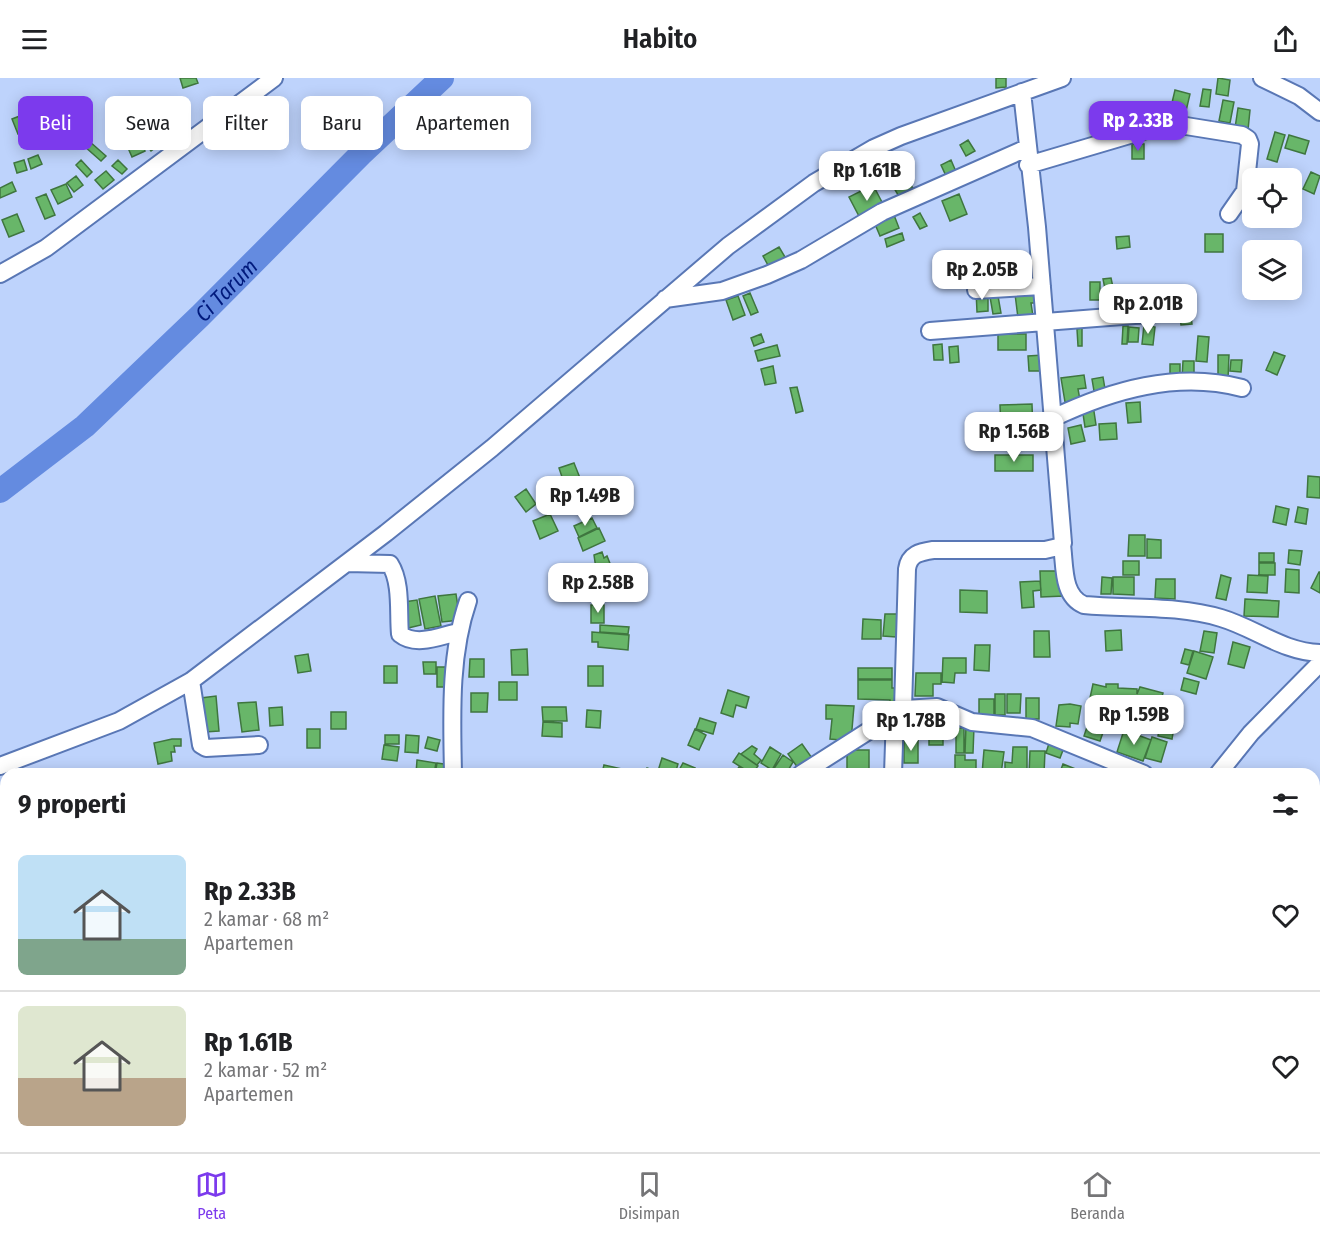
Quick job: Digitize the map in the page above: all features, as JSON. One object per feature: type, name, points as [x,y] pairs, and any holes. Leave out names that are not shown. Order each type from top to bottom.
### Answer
[{"type":"street","points":[[0,274],[46,248],[274,78]]},
{"type":"street","points":[[0,766],[119,722],[191,681],[347,563],[492,448],[665,299],[780,207],[846,163],[901,136],[1062,78]]},
{"type":"street","points":[[1262,78],[1299,96],[1320,112]]},
{"type":"street","points":[[1022,92],[1042,286],[1067,588],[1074,599],[1084,605],[1191,612],[1220,617],[1285,646],[1320,653]]},
{"type":"street","points":[[665,299],[722,291],[767,275],[801,260],[882,212],[1028,157],[1160,126],[1186,126],[1242,135],[1248,139],[1250,144],[1245,191],[1229,213]]},
{"type":"street","points":[[976,290],[1042,286]]},
{"type":"street","points":[[930,331],[1148,314]]},
{"type":"street","points":[[1053,418],[1087,402],[1170,380],[1193,380],[1242,388]]},
{"type":"street","points":[[894,768],[908,569],[911,559],[915,554],[933,550],[1045,550],[1062,545]]},
{"type":"street","points":[[347,563],[390,564],[395,571],[400,634],[406,639],[414,642],[458,632]]},
{"type":"street","points":[[453,768],[452,708],[458,632],[468,601]]},
{"type":"street","points":[[1223,768],[1251,733],[1320,663]]},
{"type":"street","points":[[191,681],[201,745],[206,748],[259,745]]},
{"type":"street","points":[[810,768],[899,712],[937,707],[972,722],[1032,728],[1129,768]]},
{"type":"building","points":[[180,78],[196,78],[198,83],[183,88]]},
{"type":"building","points":[[996,78],[1006,78],[1006,87],[996,88]]},
{"type":"building","points":[[1218,78],[1230,80],[1228,96],[1216,94]]},
{"type":"building","points":[[1203,89],[1211,90],[1209,107],[1200,106]]},
{"type":"building","points":[[1175,90],[1190,94],[1186,111],[1171,107]]},
{"type":"building","points":[[1223,100],[1234,102],[1230,123],[1219,121]]},
{"type":"building","points":[[1140,103],[1149,103],[1149,117],[1140,117]]},
{"type":"building","points":[[1238,108],[1250,110],[1248,130],[1235,128]]},
{"type":"building","points":[[18,117],[18,134],[12,119]]},
{"type":"building","points":[[1275,132],[1285,135],[1277,162],[1267,159]]},
{"type":"building","points":[[1289,135],[1309,141],[1305,154],[1285,148]]},
{"type":"building","points":[[968,140],[975,151],[966,156],[960,145]]},
{"type":"building","points":[[1132,144],[1144,144],[1144,159],[1132,159]]},
{"type":"building","points":[[93,145],[106,156],[101,161],[89,150],[93,150]]},
{"type":"building","points":[[129,150],[145,150],[145,151],[132,157]]},
{"type":"building","points":[[38,155],[42,164],[31,169],[28,159]]},
{"type":"building","points":[[24,160],[27,170],[17,173],[14,163]]},
{"type":"building","points":[[81,160],[92,172],[87,177],[76,165]]},
{"type":"building","points":[[118,160],[127,169],[122,174],[112,166]]},
{"type":"building","points":[[951,160],[957,174],[947,178],[941,165]]},
{"type":"building","points":[[907,168],[911,177],[893,183],[890,174]]},
{"type":"building","points":[[106,171],[114,180],[103,189],[95,180]]},
{"type":"building","points":[[1311,172],[1320,176],[1314,194],[1303,189]]},
{"type":"building","points":[[76,176],[83,185],[74,192],[67,183]]},
{"type":"building","points":[[908,180],[915,192],[901,200],[894,188]]},
{"type":"building","points":[[12,182],[16,191],[0,198],[0,188]]},
{"type":"building","points":[[66,184],[72,197],[58,204],[51,190]]},
{"type":"building","points":[[873,185],[884,206],[860,218],[849,197]]},
{"type":"building","points":[[46,194],[55,215],[45,219],[36,198]]},
{"type":"building","points":[[959,194],[967,214],[950,221],[942,201]]},
{"type":"building","points":[[920,213],[927,226],[920,229],[913,217]]},
{"type":"building","points":[[17,214],[24,231],[9,237],[2,220]]},
{"type":"building","points":[[894,215],[899,228],[880,236],[875,224]]},
{"type":"building","points":[[902,233],[904,240],[887,247],[885,239]]},
{"type":"building","points":[[1205,234],[1223,234],[1223,252],[1205,252]]},
{"type":"building","points":[[1129,236],[1130,247],[1117,249],[1116,237]]},
{"type":"building","points":[[779,247],[785,257],[769,267],[763,256]]},
{"type":"building","points":[[1022,255],[1025,266],[1015,269],[1012,258]]},
{"type":"building","points":[[1009,258],[1012,276],[1002,277],[1000,260]]},
{"type":"building","points":[[1016,272],[1024,272],[1025,284],[1017,285]]},
{"type":"building","points":[[1111,278],[1114,292],[1106,294],[1103,279]]},
{"type":"building","points":[[1090,282],[1100,282],[1100,300],[1090,300]]},
{"type":"building","points":[[1143,285],[1144,298],[1125,300],[1124,287]]},
{"type":"building","points":[[1165,288],[1166,309],[1150,310],[1149,289]]},
{"type":"building","points":[[976,290],[988,290],[988,311],[977,312]]},
{"type":"building","points":[[1036,291],[1037,303],[1031,303],[1033,316],[1018,318],[1015,294]]},
{"type":"building","points":[[750,293],[758,312],[751,315],[743,296]]},
{"type":"building","points":[[738,296],[745,315],[733,320],[726,300]]},
{"type":"building","points":[[998,296],[1001,313],[993,314],[990,297]]},
{"type":"building","points":[[1190,307],[1192,324],[1181,325],[1179,309]]},
{"type":"building","points":[[1144,325],[1155,327],[1153,345],[1142,344]]},
{"type":"building","points":[[1123,326],[1128,326],[1127,344],[1122,344]]},
{"type":"building","points":[[1129,327],[1139,328],[1138,342],[1128,342]]},
{"type":"building","points":[[1082,328],[1082,346],[1078,346],[1077,329]]},
{"type":"building","points":[[761,334],[764,342],[754,346],[751,338]]},
{"type":"building","points":[[998,334],[1026,334],[1026,350],[998,350]]},
{"type":"building","points":[[1198,336],[1209,337],[1207,362],[1196,361]]},
{"type":"building","points":[[942,344],[943,360],[934,360],[933,345]]},
{"type":"building","points":[[777,345],[780,356],[758,361],[755,351]]},
{"type":"building","points":[[958,346],[959,362],[950,363],[949,347]]},
{"type":"building","points":[[1274,352],[1285,356],[1277,375],[1266,370]]},
{"type":"building","points":[[1043,355],[1043,371],[1029,371],[1028,356]]},
{"type":"building","points":[[1218,355],[1229,355],[1228,379],[1218,378]]},
{"type":"building","points":[[1231,360],[1242,360],[1241,372],[1230,371]]},
{"type":"building","points":[[1183,361],[1194,361],[1194,379],[1182,379]]},
{"type":"building","points":[[1170,364],[1180,364],[1180,377],[1170,377]]},
{"type":"building","points":[[773,366],[776,383],[765,385],[761,369]]},
{"type":"building","points":[[1084,375],[1086,388],[1078,389],[1080,400],[1065,402],[1061,378]]},
{"type":"building","points":[[1103,377],[1106,395],[1095,397],[1092,379]]},
{"type":"building","points":[[797,387],[803,411],[796,413],[790,388]]},
{"type":"building","points":[[1140,402],[1141,422],[1128,423],[1126,403]]},
{"type":"building","points":[[1032,404],[1033,432],[1001,433],[1000,405]]},
{"type":"building","points":[[1093,405],[1096,425],[1085,427],[1082,407]]},
{"type":"building","points":[[1116,423],[1117,439],[1100,440],[1099,424]]},
{"type":"building","points":[[1081,425],[1085,441],[1071,444],[1068,428]]},
{"type":"building","points":[[995,455],[1033,455],[1033,471],[995,471]]},
{"type":"building","points":[[574,463],[582,483],[566,489],[559,468]]},
{"type":"building","points":[[1308,476],[1320,477],[1320,498],[1307,497]]},
{"type":"building","points":[[526,489],[536,504],[526,512],[515,497]]},
{"type":"building","points":[[1276,506],[1289,509],[1286,525],[1273,522]]},
{"type":"building","points":[[1298,507],[1308,509],[1306,524],[1295,522]]},
{"type":"building","points":[[550,514],[558,531],[540,539],[533,521]]},
{"type":"building","points":[[592,518],[597,528],[579,537],[574,526]]},
{"type":"building","points":[[599,528],[605,541],[583,551],[578,538]]},
{"type":"building","points":[[1129,535],[1145,535],[1145,556],[1128,556]]},
{"type":"building","points":[[1147,539],[1161,540],[1161,558],[1147,558]]},
{"type":"building","points":[[1289,550],[1302,551],[1300,565],[1288,563]]},
{"type":"building","points":[[602,552],[604,558],[607,556],[613,571],[592,578],[590,571],[596,569],[594,555]]},
{"type":"building","points":[[1259,553],[1274,553],[1274,562],[1259,562]]},
{"type":"building","points":[[1123,561],[1139,561],[1139,575],[1123,575]]},
{"type":"building","points":[[1259,563],[1275,563],[1275,575],[1259,575]]},
{"type":"building","points":[[1286,569],[1299,570],[1299,593],[1285,592]]},
{"type":"building","points":[[1040,571],[1063,571],[1064,596],[1041,597]]},
{"type":"building","points":[[1320,572],[1320,593],[1311,588]]},
{"type":"building","points":[[1221,575],[1231,578],[1226,600],[1216,598]]},
{"type":"building","points":[[1248,575],[1268,576],[1267,593],[1247,592]]},
{"type":"building","points":[[1102,577],[1112,578],[1111,594],[1101,594]]},
{"type":"building","points":[[1113,577],[1134,577],[1134,595],[1113,594]]},
{"type":"building","points":[[1156,579],[1175,579],[1175,599],[1155,598]]},
{"type":"building","points":[[1040,581],[1041,590],[1033,591],[1034,607],[1022,608],[1020,582]]},
{"type":"building","points":[[960,590],[987,591],[987,613],[960,612]]},
{"type":"building","points":[[456,594],[460,620],[442,622],[438,596]]},
{"type":"building","points":[[435,596],[441,626],[425,629],[419,599]]},
{"type":"building","points":[[1245,599],[1279,601],[1278,617],[1244,616]]},
{"type":"building","points":[[417,600],[421,625],[408,628],[404,602]]},
{"type":"building","points":[[591,605],[604,605],[604,623],[591,623]]},
{"type":"building","points":[[885,614],[898,614],[896,637],[883,636]]},
{"type":"building","points":[[863,619],[881,620],[881,639],[862,639]]},
{"type":"building","points":[[600,625],[629,627],[628,634],[600,632]]},
{"type":"building","points":[[1121,630],[1122,650],[1106,651],[1105,631]]},
{"type":"building","points":[[1034,631],[1049,631],[1050,657],[1034,657]]},
{"type":"building","points":[[1204,631],[1217,633],[1214,653],[1200,651]]},
{"type":"building","points":[[592,632],[629,635],[628,650],[598,647],[598,642],[592,642]]},
{"type":"building","points":[[1233,642],[1250,647],[1244,668],[1228,664]]},
{"type":"building","points":[[975,645],[990,645],[989,671],[974,670]]},
{"type":"building","points":[[527,649],[528,675],[512,675],[511,650]]},
{"type":"building","points":[[1185,649],[1193,651],[1189,665],[1181,663]]},
{"type":"building","points":[[1194,651],[1213,657],[1206,679],[1187,673]]},
{"type":"building","points":[[308,654],[311,671],[298,673],[295,656]]},
{"type":"building","points":[[943,658],[966,658],[966,673],[955,673],[954,683],[942,682]]},
{"type":"building","points":[[470,659],[484,659],[484,677],[469,677]]},
{"type":"building","points":[[423,662],[436,662],[436,674],[424,674]]},
{"type":"building","points":[[384,666],[397,666],[397,683],[384,683]]},
{"type":"building","points":[[588,666],[603,666],[603,686],[588,686]]},
{"type":"building","points":[[437,667],[452,667],[452,687],[437,687]]},
{"type":"building","points":[[858,668],[892,668],[892,679],[858,679]]},
{"type":"building","points":[[916,673],[941,673],[941,684],[933,684],[933,696],[915,696]]},
{"type":"building","points":[[1184,678],[1199,682],[1196,694],[1181,690]]},
{"type":"building","points":[[858,680],[892,680],[892,688],[902,688],[902,705],[890,705],[890,700],[858,699]]},
{"type":"building","points":[[499,682],[517,682],[517,700],[499,700]]},
{"type":"building","points":[[1093,684],[1106,687],[1106,684],[1118,684],[1118,688],[1137,689],[1137,694],[1140,687],[1163,693],[1156,718],[1133,712],[1134,708],[1090,698]]},
{"type":"building","points":[[728,690],[749,697],[746,708],[736,705],[733,717],[721,713]]},
{"type":"building","points":[[471,693],[488,693],[487,712],[471,712]]},
{"type":"building","points":[[995,694],[1005,694],[1005,715],[995,715]]},
{"type":"building","points":[[1007,694],[1021,694],[1020,713],[1007,713]]},
{"type":"building","points":[[216,696],[219,731],[205,732],[201,698]]},
{"type":"building","points":[[1026,698],[1039,698],[1039,719],[1026,719]]},
{"type":"building","points":[[979,699],[994,699],[994,715],[979,715]]},
{"type":"building","points":[[256,702],[259,730],[242,732],[238,703]]},
{"type":"building","points":[[826,705],[854,706],[851,741],[830,739],[832,719],[826,719]]},
{"type":"building","points":[[1059,705],[1081,706],[1078,724],[1070,723],[1070,727],[1056,726]]},
{"type":"building","points":[[282,707],[283,725],[270,726],[269,708]]},
{"type":"building","points":[[542,707],[566,707],[567,721],[543,721]]},
{"type":"building","points":[[587,710],[601,711],[600,728],[586,727]]},
{"type":"building","points":[[331,712],[346,712],[346,729],[331,729]]},
{"type":"building","points":[[1091,715],[1107,721],[1100,741],[1084,736]]},
{"type":"building","points":[[700,718],[716,723],[713,734],[696,729]]},
{"type":"building","points":[[1136,719],[1151,724],[1148,732],[1133,727]]},
{"type":"building","points":[[543,722],[562,723],[562,737],[542,736]]},
{"type":"building","points":[[929,723],[943,723],[943,745],[929,745]]},
{"type":"building","points":[[1160,724],[1174,727],[1172,739],[1158,736]]},
{"type":"building","points":[[911,725],[926,725],[926,739],[911,738]]},
{"type":"building","points":[[966,726],[974,727],[973,753],[965,753]]},
{"type":"building","points":[[956,728],[964,728],[964,753],[956,753]]},
{"type":"building","points":[[307,729],[320,729],[320,748],[307,748]]},
{"type":"building","points":[[695,729],[706,735],[699,750],[688,745]]},
{"type":"building","points":[[1124,730],[1151,740],[1143,761],[1117,752]]},
{"type":"building","points":[[385,735],[399,735],[399,744],[385,744]]},
{"type":"building","points":[[406,735],[419,736],[418,753],[405,752]]},
{"type":"building","points":[[428,737],[440,740],[437,751],[425,748]]},
{"type":"building","points":[[1152,737],[1167,742],[1161,762],[1145,758]]},
{"type":"building","points":[[181,739],[181,746],[174,746],[175,752],[171,752],[172,761],[158,764],[154,743]]},
{"type":"building","points":[[904,740],[918,740],[918,763],[904,763]]},
{"type":"building","points":[[1050,740],[1065,745],[1060,758],[1046,753]]},
{"type":"building","points":[[802,744],[812,758],[798,768],[788,754]]},
{"type":"building","points":[[384,745],[399,747],[397,761],[382,759]]},
{"type":"building","points":[[752,746],[757,749],[754,754],[761,760],[757,765],[741,754]]},
{"type":"building","points":[[770,747],[781,754],[773,768],[761,763]]},
{"type":"building","points":[[1013,747],[1027,747],[1027,768],[1005,768],[1005,762],[1012,763]]},
{"type":"building","points":[[847,750],[869,750],[869,768],[847,768]]},
{"type":"building","points":[[984,750],[1004,752],[1002,768],[982,768]]},
{"type":"building","points":[[1030,751],[1045,751],[1044,768],[1029,768]]},
{"type":"building","points":[[739,753],[758,766],[742,768],[733,762]]},
{"type":"building","points":[[783,755],[793,762],[790,768],[774,768]]},
{"type":"building","points":[[955,755],[965,755],[965,760],[976,760],[976,768],[955,768]]},
{"type":"building","points":[[662,758],[678,764],[677,768],[659,768]]},
{"type":"building","points":[[417,760],[436,763],[435,768],[416,768]]},
{"type":"building","points":[[437,763],[451,765],[451,768],[436,768]]},
{"type":"building","points":[[683,763],[695,768],[680,768]]},
{"type":"building","points":[[1063,764],[1073,768],[1062,768]]},
{"type":"waterway","name":"Ci Tarum","points":[[0,491],[85,426],[200,316],[361,154],[442,78]]}]
